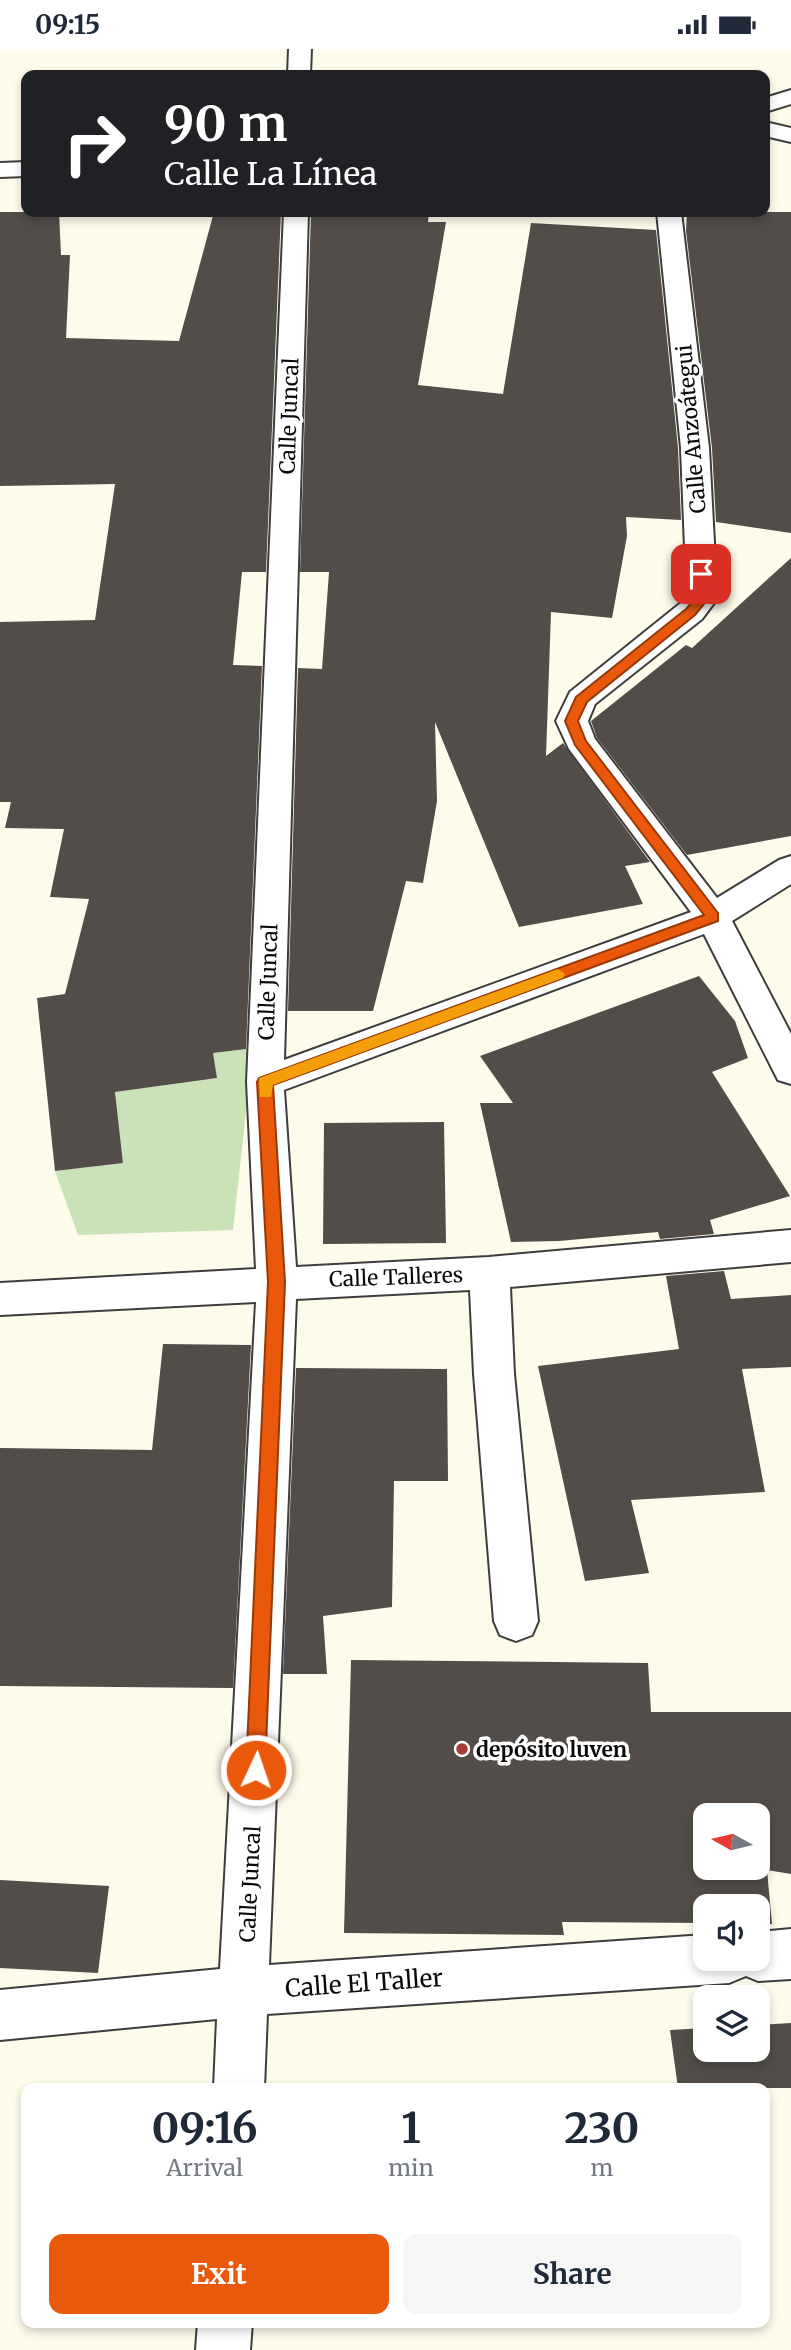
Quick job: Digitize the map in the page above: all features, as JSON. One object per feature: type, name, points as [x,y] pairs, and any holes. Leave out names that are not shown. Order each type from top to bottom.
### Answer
[{"type":"street","points":[[299,70],[300,49]]},
{"type":"street","points":[[770,103],[791,97]]},
{"type":"street","points":[[770,130],[791,135]]},
{"type":"street","points":[[0,170],[21,169]]},
{"type":"street","name":"Calle Juncal","points":[[239,2083],[276,1282],[265,1082],[296,217]]},
{"type":"street","name":"Calle Anzoátegui","points":[[670,217],[695,448],[702,599],[691,612],[581,699],[572,721],[580,742],[713,917],[791,1070]]},
{"type":"street","points":[[265,1082],[713,917],[791,868]]},
{"type":"street","name":"Calle Talleres","points":[[0,1299],[276,1282],[489,1273],[791,1246]]},
{"type":"street","points":[[489,1273],[494,1374],[516,1621]]},
{"type":"street","points":[[770,1955],[791,1954]]},
{"type":"street","name":"Calle El Taller","points":[[0,2015],[245,1991],[693,1960]]},
{"type":"street","points":[[223,2350],[225,2328]]},
{"type":"green space","points":[[253,1048],[233,1230],[78,1235],[55,1171],[123,1163],[115,1092],[217,1078],[213,1053]]},
{"type":"building","points":[[0,212],[21,212],[21,217],[59,217],[61,255],[70,255],[66,338],[179,341],[213,217],[281,217],[266,572],[242,572],[233,665],[262,666],[246,1049],[213,1053],[217,1078],[115,1092],[123,1163],[55,1171],[37,998],[65,994],[89,899],[50,897],[64,829],[5,828],[11,802],[0,802],[0,622],[95,620],[115,484],[0,486]]},
{"type":"building","points":[[770,212],[791,212],[791,533],[716,522],[712,448],[686,231],[687,217],[770,217]]},
{"type":"building","points":[[311,217],[428,217],[428,222],[446,222],[418,385],[503,394],[531,223],[656,230],[678,448],[681,520],[626,517],[627,536],[612,618],[551,612],[546,756],[563,743],[650,862],[625,866],[643,904],[519,927],[435,722],[437,801],[423,883],[406,881],[373,1011],[288,1011],[298,668],[322,669],[329,572],[300,572]]},
{"type":"building","points":[[791,558],[791,836],[687,855],[597,738],[591,721],[686,645],[692,648]]},
{"type":"building","points":[[699,976],[735,1021],[748,1058],[712,1072],[790,1196],[710,1220],[714,1234],[660,1239],[658,1232],[559,1241],[511,1242],[480,1103],[513,1103],[480,1056]]},
{"type":"building","points":[[444,1122],[446,1243],[323,1244],[324,1123]]},
{"type":"building","points":[[724,1271],[731,1299],[791,1295],[791,1367],[742,1369],[765,1492],[631,1500],[649,1573],[585,1581],[538,1366],[679,1349],[666,1276]]},
{"type":"building","points":[[163,1344],[251,1345],[233,1688],[0,1686],[0,1448],[152,1450]]},
{"type":"building","points":[[296,1368],[447,1369],[448,1481],[394,1481],[392,1607],[323,1616],[327,1674],[283,1674]]},
{"type":"building","points":[[351,1660],[648,1663],[651,1712],[791,1712],[791,1874],[770,1870],[770,1803],[693,1803],[693,1880],[768,1880],[769,1894],[693,1894],[693,1923],[562,1922],[564,1935],[344,1933]]},
{"type":"building","points":[[0,1880],[109,1886],[98,1973],[0,1968]]},
{"type":"building","points":[[791,2023],[791,2088],[770,2088],[770,2083],[677,2083],[670,2030],[693,2029],[693,2062],[770,2062],[770,2024]]},
{"type":"slow traffic","points":[[265,1093],[265,1082],[558,974]]},
{"type":"place","name":"depósito luven","points":[[462,1749]]},
{"type":"route","points":[[256,1770],[276,1282],[265,1082],[713,917],[580,742],[572,721],[581,699],[691,612],[702,599],[701,574]]}]
